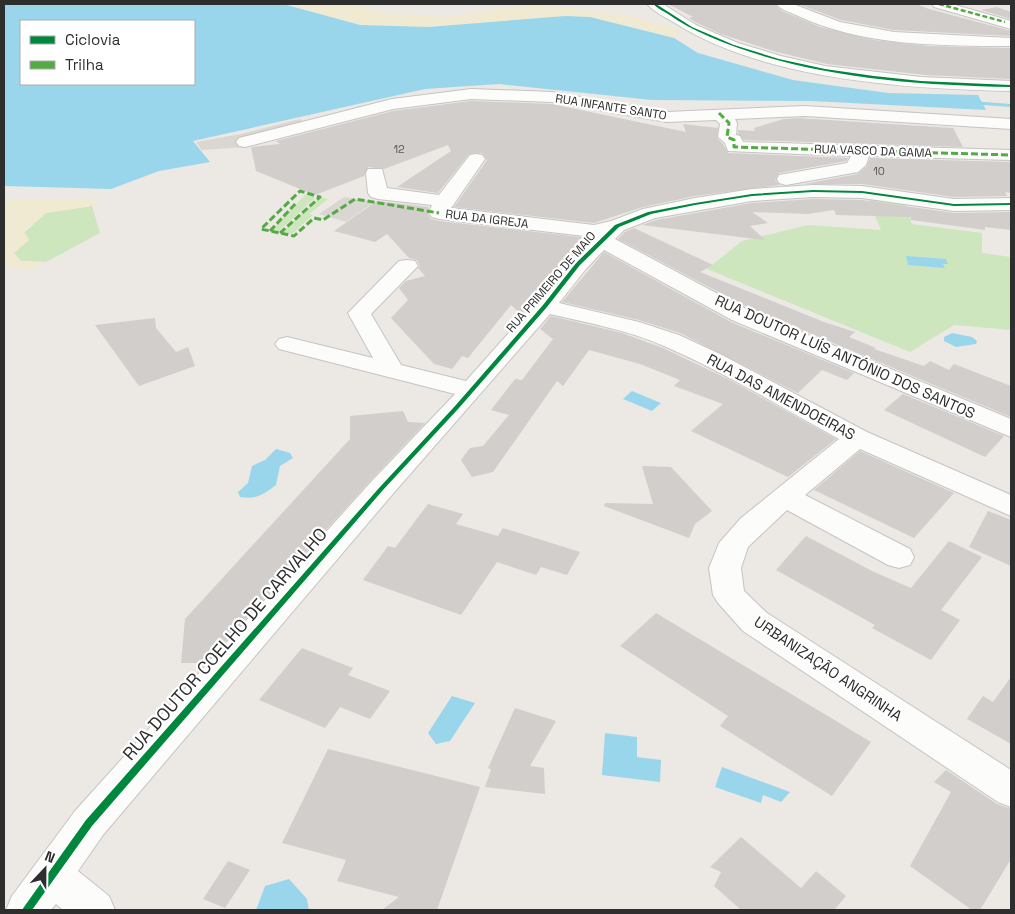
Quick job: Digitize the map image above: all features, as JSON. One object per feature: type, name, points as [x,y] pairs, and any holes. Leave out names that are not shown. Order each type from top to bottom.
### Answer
[{"type":"street","points":[[654,4],[669,15],[732,44],[821,70],[862,77],[1011,86]]},
{"type":"street","points":[[783,4],[818,20],[866,31],[905,37],[1011,42]]},
{"type":"street","points":[[939,4],[1008,23]]},
{"type":"street","points":[[983,85],[1005,115]]},
{"type":"street","name":"RUA INFANTE SANTO","points":[[245,142],[392,104],[471,94],[552,97],[667,117],[718,113],[805,111],[1005,115]]},
{"type":"street","name":"RUA VASCO DA GAMA","points":[[718,113],[729,124],[727,136],[734,140],[734,147],[1011,155]]},
{"type":"street","points":[[650,213],[680,200],[739,191],[804,175],[852,168],[857,165],[862,151]]},
{"type":"street","points":[[444,201],[476,159]]},
{"type":"street","name":"RUA DA IGREJA","points":[[375,173],[378,193],[444,201],[439,214],[609,233]]},
{"type":"street","name":"RUA PRIMEIRO DE MAIO","points":[[464,398],[609,233],[650,213],[752,196],[813,191],[862,192],[954,204],[1011,204]]},
{"type":"street","name":"RUA DOUTOR LUÍS ANTÓNIO DOS SANTOS","points":[[609,233],[740,315],[1011,430]]},
{"type":"street","points":[[392,370],[359,314],[407,266]]},
{"type":"street","name":"RUA DAS AMENDOEIRAS","points":[[545,306],[631,327],[671,340],[713,360],[857,438],[1011,506]]},
{"type":"street","points":[[288,344],[392,370],[464,398]]},
{"type":"street","name":"RUA DOUTOR COELHO DE CARVALHO","points":[[27,910],[89,823],[380,489],[464,398]]},
{"type":"street","name":"URBANIZAÇÃO ANGRINHA","points":[[857,438],[752,525],[734,543],[726,568],[729,595],[755,622],[1011,790]]},
{"type":"street","points":[[785,497],[899,557]]},
{"type":"street","points":[[52,875],[94,910]]},
{"type":"green space","points":[[306,194],[315,198],[279,231],[272,230]]},
{"type":"green space","points":[[320,197],[328,199],[309,214],[313,215],[292,234],[282,232]]},
{"type":"green space","points":[[867,197],[905,203],[912,224],[982,233],[982,253],[1011,257],[1011,330],[954,325],[910,352],[707,269],[742,241],[808,225],[881,230]]},
{"type":"green space","points":[[92,206],[100,233],[46,262],[21,261],[14,253],[29,240],[24,233],[46,213]]},
{"type":"sand","points":[[283,4],[349,4],[388,13],[448,17],[506,7],[549,5],[630,16],[681,30],[674,38],[630,26],[565,16],[428,27],[360,25]]},
{"type":"sand","points":[[6,199],[102,199],[92,206],[46,213],[24,232],[29,240],[14,253],[21,261],[46,262],[31,270],[4,267],[4,202]]},
{"type":"shaded area","points":[[300,119],[306,124],[245,142],[246,147],[202,150],[196,142],[241,134]]},
{"type":"shaded area","points":[[344,197],[374,202],[346,222],[319,214]]},
{"type":"water","points":[[4,4],[283,4],[360,25],[428,27],[565,16],[590,17],[674,38],[698,53],[793,80],[888,93],[978,95],[986,110],[811,101],[652,100],[499,84],[425,89],[193,141],[210,162],[159,171],[111,189],[4,186]]},
{"type":"water","points":[[906,256],[946,259],[948,264],[943,264],[945,268],[908,265]]},
{"type":"water","points":[[952,333],[972,337],[977,341],[976,344],[956,347],[944,341],[944,337]]},
{"type":"water","points":[[632,391],[661,403],[652,411],[623,399]]},
{"type":"water","points":[[276,449],[290,453],[293,458],[280,466],[276,485],[260,496],[251,498],[240,497],[238,492],[248,483],[252,466],[265,460]]},
{"type":"water","points":[[452,696],[475,703],[450,741],[436,744],[428,733]]},
{"type":"water","points":[[605,733],[637,737],[637,757],[661,760],[660,782],[602,775]]},
{"type":"water","points":[[722,767],[790,792],[781,802],[763,795],[761,803],[715,787]]},
{"type":"water","points":[[289,879],[307,899],[309,910],[256,910],[265,886]]},
{"type":"building","points":[[668,4],[774,4],[782,11],[820,27],[874,40],[929,46],[1011,48],[1011,79],[926,75],[827,64],[773,51],[721,34],[695,22],[689,18],[693,17]]},
{"type":"building","points":[[798,4],[916,4],[1011,31],[1011,36],[894,30],[841,20]]},
{"type":"building","points":[[997,7],[1011,12],[1011,19],[981,10]]},
{"type":"building","points":[[471,101],[552,104],[686,132],[683,124],[718,128],[717,138],[728,153],[848,158],[846,161],[779,173],[775,180],[780,185],[695,196],[643,207],[594,223],[454,207],[487,160],[482,153],[469,154],[438,193],[397,187],[451,151],[448,145],[384,169],[368,167],[364,176],[315,195],[256,171],[251,147],[280,144],[276,141],[393,111]]},
{"type":"building","points":[[797,118],[953,128],[963,147],[744,140],[738,134],[738,130],[755,131],[754,128],[784,119]]},
{"type":"building","points":[[870,158],[1011,162],[1011,193],[1005,192],[1007,196],[954,197],[862,184],[804,184],[858,174],[867,166]]},
{"type":"building","points":[[813,199],[862,200],[954,213],[1011,212],[1011,230],[985,227],[985,230],[911,220],[911,217],[836,215],[834,210],[808,214],[752,212],[768,223],[750,226],[765,240],[642,225],[656,220],[752,203]]},
{"type":"building","points":[[377,201],[429,207],[428,214],[431,219],[439,221],[589,238],[569,258],[522,315],[511,305],[468,358],[462,356],[452,369],[434,364],[391,318],[408,300],[399,288],[406,281],[425,276],[418,268],[420,266],[417,260],[409,258],[387,234],[375,242],[334,231]]},
{"type":"building","points":[[634,228],[713,265],[700,272],[824,322],[855,332],[849,337],[876,348],[874,349],[924,366],[930,361],[949,370],[954,364],[1011,386],[1011,417],[749,308],[618,239],[625,232]]},
{"type":"building","points":[[604,252],[731,322],[854,373],[847,380],[822,370],[798,393],[680,333],[639,320],[562,302]]},
{"type":"building","points":[[551,316],[622,333],[663,348],[730,380],[836,439],[788,477],[691,431],[723,404],[674,386],[680,380],[640,364],[589,350],[563,386],[557,381],[493,472],[472,477],[461,460],[470,448],[483,446],[509,415],[491,410],[515,379],[522,380],[553,339],[540,329]]},
{"type":"building","points":[[155,318],[156,328],[176,352],[188,347],[195,366],[139,386],[95,325]]},
{"type":"building","points":[[903,394],[1004,436],[985,457],[884,410]]},
{"type":"building","points":[[403,411],[408,422],[425,423],[370,481],[206,663],[181,663],[185,619],[350,439],[350,416]]},
{"type":"building","points":[[860,451],[954,493],[914,538],[814,490]]},
{"type":"building","points":[[642,466],[671,467],[712,511],[695,524],[689,538],[604,506],[605,503],[653,504]]},
{"type":"building","points":[[428,504],[463,514],[456,524],[498,536],[503,528],[580,552],[567,575],[541,567],[536,575],[497,562],[461,615],[363,580],[388,546],[395,548]]},
{"type":"building","points":[[988,511],[1011,520],[1011,566],[969,547]]},
{"type":"building","points":[[806,536],[874,572],[911,588],[949,541],[982,557],[941,610],[960,620],[931,660],[872,628],[875,625],[776,570]]},
{"type":"building","points":[[656,613],[871,742],[832,796],[720,726],[728,716],[620,646]]},
{"type":"building","points":[[302,648],[353,668],[348,675],[390,691],[370,719],[340,707],[325,728],[259,700]]},
{"type":"building","points":[[1011,677],[1011,744],[967,719],[983,696],[993,702]]},
{"type":"building","points":[[515,708],[556,721],[530,766],[544,768],[545,794],[485,787],[491,770],[488,768]]},
{"type":"building","points":[[328,749],[480,787],[437,910],[382,910],[399,897],[337,881],[346,860],[282,843]]},
{"type":"building","points":[[946,770],[997,804],[1011,809],[1011,859],[980,910],[972,910],[910,866],[951,792],[934,782]]},
{"type":"building","points":[[741,837],[801,888],[816,871],[846,896],[834,910],[741,910],[714,886],[721,872],[710,867]]},
{"type":"building","points":[[228,861],[250,870],[225,908],[203,899]]},
{"type":"waterway","points":[[972,103],[1011,106]]},
{"type":"marked path","points":[[939,4],[1005,22]]},
{"type":"marked path","points":[[719,113],[729,123],[727,137],[734,140],[734,147],[1011,155]]},
{"type":"marked path","points":[[280,233],[320,197],[300,191],[261,229],[294,236],[314,218],[323,220],[355,199],[439,213]]},
{"type":"marked path","points":[[270,231],[297,202]]},
{"type":"cycle path","points":[[654,4],[691,27],[733,46],[778,60],[825,70],[874,77],[921,82],[1011,86]]},
{"type":"cycle path","points":[[27,910],[89,823],[381,489],[457,407],[545,306],[578,264],[617,226],[650,213],[695,204],[752,195],[813,191],[862,192],[954,205],[1011,204]]}]
